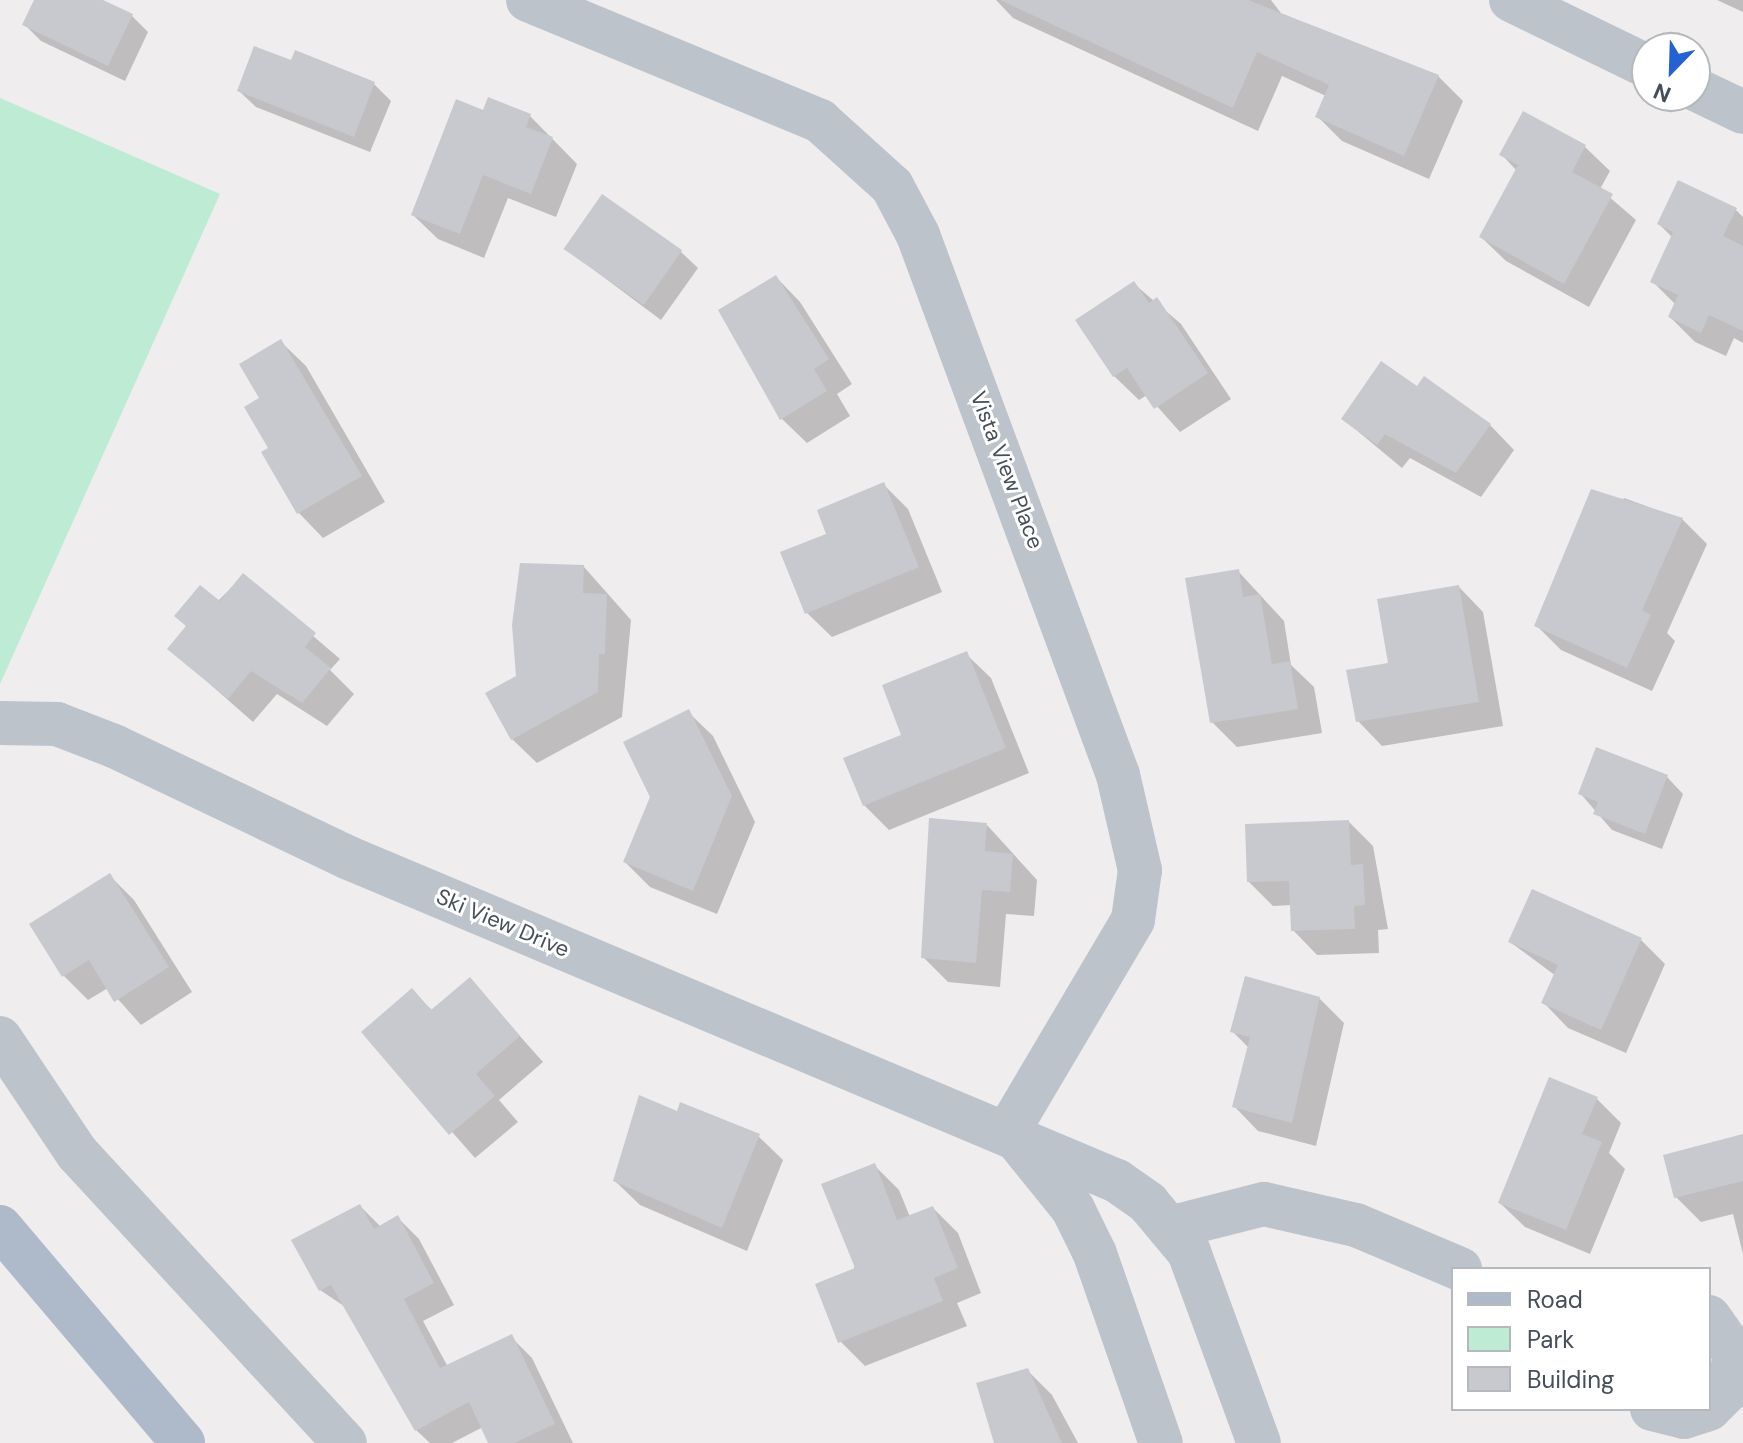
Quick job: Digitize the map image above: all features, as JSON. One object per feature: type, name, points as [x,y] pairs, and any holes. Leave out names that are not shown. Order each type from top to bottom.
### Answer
[{"type":"main road","points":[[0,1227],[183,1443]]},
{"type":"street","name":"Vista View Place","points":[[528,0],[820,121],[874,165],[918,235],[1118,775],[1140,870],[1133,920],[1008,1131]]},
{"type":"street","points":[[1511,0],[1631,58]]},
{"type":"street","points":[[1711,97],[1743,112]]},
{"type":"street","name":"Ski View Drive","points":[[0,723],[57,724],[99,740],[450,902],[1008,1131],[1117,1181],[1173,1227]]},
{"type":"street","points":[[0,1038],[77,1153],[345,1443]]},
{"type":"street","points":[[1008,1131],[1052,1179],[1090,1243],[1161,1443]]},
{"type":"street","points":[[1259,1443],[1201,1279],[1173,1227],[1264,1204],[1356,1225],[1455,1267]]},
{"type":"street","points":[[1711,1319],[1729,1337],[1735,1371],[1711,1406]]},
{"type":"street","points":[[1660,1411],[1684,1417],[1703,1411]]},
{"type":"green space","points":[[0,98],[220,194],[0,684]]},
{"type":"building","points":[[34,0],[103,0],[133,14],[108,66],[22,25]]},
{"type":"building","points":[[1000,0],[1248,0],[1439,75],[1404,156],[1315,117],[1329,85],[1257,52],[1233,108]]},
{"type":"building","points":[[254,46],[291,60],[295,50],[375,82],[354,137],[237,91]]},
{"type":"building","points":[[488,97],[531,114],[526,127],[553,137],[531,194],[483,175],[460,234],[411,215],[456,99],[483,110]]},
{"type":"building","points":[[1523,111],[1586,145],[1572,172],[1613,194],[1564,284],[1479,237],[1518,165],[1499,155]]},
{"type":"building","points":[[1678,180],[1737,208],[1723,236],[1743,246],[1743,331],[1709,315],[1701,333],[1668,317],[1678,295],[1650,282],[1673,232],[1657,224]]},
{"type":"building","points":[[602,194],[682,250],[644,305],[564,249]]},
{"type":"building","points":[[776,275],[829,359],[814,369],[827,391],[780,420],[718,310]]},
{"type":"building","points":[[1134,281],[1149,303],[1157,297],[1208,373],[1154,409],[1127,368],[1113,377],[1075,320]]},
{"type":"building","points":[[281,339],[362,476],[297,514],[261,452],[268,448],[244,407],[259,398],[239,364]]},
{"type":"building","points":[[1381,361],[1417,386],[1424,376],[1491,424],[1456,473],[1385,434],[1377,445],[1341,419]]},
{"type":"building","points":[[884,482],[919,567],[805,614],[780,552],[826,534],[817,510]]},
{"type":"building","points":[[1591,489],[1683,518],[1642,610],[1651,615],[1627,668],[1534,626]]},
{"type":"building","points":[[520,563],[584,565],[583,593],[607,594],[605,654],[599,654],[598,692],[511,740],[485,693],[516,676],[512,625]]},
{"type":"building","points":[[1239,569],[1243,597],[1260,594],[1272,664],[1290,661],[1298,709],[1210,723],[1185,578]]},
{"type":"building","points":[[243,573],[316,633],[305,647],[331,668],[302,703],[251,671],[228,699],[167,649],[186,626],[174,616],[200,585],[220,601]]},
{"type":"building","points":[[1459,585],[1479,702],[1356,722],[1346,670],[1388,663],[1377,599]]},
{"type":"building","points":[[967,651],[1006,748],[863,806],[843,758],[901,735],[882,685]]},
{"type":"building","points":[[689,709],[732,796],[693,891],[623,862],[650,797],[623,742]]},
{"type":"building","points":[[1596,747],[1668,775],[1645,834],[1593,814],[1598,802],[1578,794]]},
{"type":"building","points":[[929,818],[987,823],[985,851],[1013,854],[1010,892],[982,890],[976,963],[921,958]]},
{"type":"building","points":[[1349,820],[1351,865],[1363,864],[1365,905],[1354,906],[1355,929],[1291,931],[1289,881],[1247,882],[1245,824]]},
{"type":"building","points":[[110,873],[169,967],[114,1002],[89,960],[62,977],[29,924]]},
{"type":"building","points":[[1532,889],[1642,938],[1601,1030],[1541,1003],[1558,965],[1508,942]]},
{"type":"building","points":[[1245,976],[1320,997],[1292,1123],[1232,1107],[1250,1037],[1230,1032]]},
{"type":"building","points":[[470,977],[520,1036],[476,1074],[495,1096],[449,1135],[361,1032],[412,988],[431,1010]]},
{"type":"building","points":[[1549,1077],[1598,1097],[1582,1134],[1602,1142],[1566,1230],[1498,1203]]},
{"type":"building","points":[[639,1095],[677,1111],[680,1102],[760,1134],[722,1228],[613,1181]]},
{"type":"building","points":[[1743,1134],[1743,1181],[1674,1198],[1663,1155]]},
{"type":"building","points":[[875,1163],[897,1220],[933,1206],[958,1268],[934,1278],[943,1301],[838,1343],[815,1284],[855,1268],[821,1184]]},
{"type":"building","points":[[360,1204],[374,1229],[398,1215],[434,1283],[404,1299],[440,1368],[512,1334],[555,1424],[514,1443],[488,1443],[469,1402],[415,1431],[331,1285],[319,1291],[291,1240]]},
{"type":"building","points":[[1028,1368],[1062,1443],[994,1443],[976,1383]]}]
